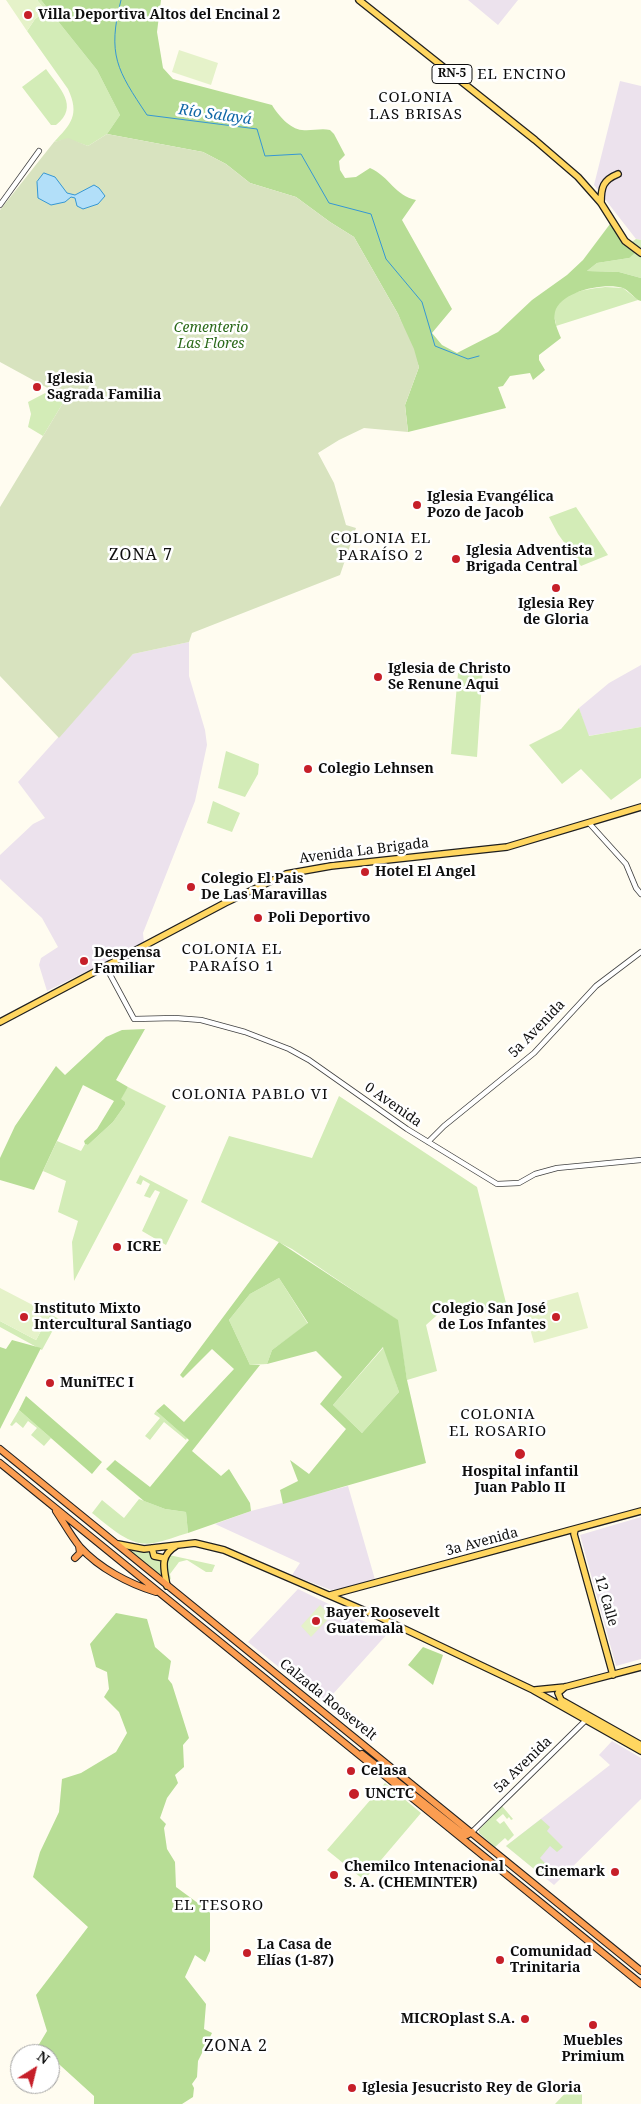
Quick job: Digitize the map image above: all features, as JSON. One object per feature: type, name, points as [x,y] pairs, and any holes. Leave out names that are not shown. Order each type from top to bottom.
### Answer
[{"type":"highway","name":"Calzada Roosevelt","points":[[0,1449],[641,1971]]},
{"type":"highway","name":"Calzada Roosevelt","points":[[0,1463],[641,1983]]},
{"type":"highway","points":[[53,1506],[79,1546],[88,1555],[130,1582],[160,1593]]},
{"type":"highway","points":[[75,1558],[80,1552],[79,1546]]},
{"type":"highway","points":[[245,1662],[255,1666],[260,1665],[252,1655]]},
{"type":"highway","points":[[350,1748],[373,1761],[461,1832],[467,1835],[472,1832]]},
{"type":"highway","points":[[503,1872],[510,1871],[527,1883],[537,1887]]},
{"type":"main road","name":"RN-5","points":[[359,0],[544,147],[578,177],[600,203],[625,240],[641,253]]},
{"type":"main road","points":[[600,203],[602,184],[607,179],[618,174]]},
{"type":"main road","name":"Avenida La Brigada","points":[[0,1022],[225,903],[286,874],[331,866],[507,847],[641,807]]},
{"type":"main road","name":"3a Avenida","points":[[330,1595],[573,1532],[641,1511]]},
{"type":"main road","name":"12 Calle","points":[[573,1532],[613,1675]]},
{"type":"main road","points":[[114,1543],[136,1548],[195,1543],[213,1546],[350,1604],[533,1690],[641,1745]]},
{"type":"main road","points":[[167,1586],[164,1558],[169,1551],[180,1544]]},
{"type":"main road","points":[[152,1548],[154,1556],[164,1558]]},
{"type":"main road","points":[[350,1604],[347,1596],[355,1589]]},
{"type":"main road","points":[[533,1690],[565,1687],[641,1667]]},
{"type":"main road","points":[[565,1687],[558,1692],[558,1698],[641,1750]]},
{"type":"street","points":[[0,205],[39,151]]},
{"type":"street","points":[[588,823],[626,864],[636,888],[641,894]]},
{"type":"street","name":"5a Avenida","points":[[428,1142],[444,1126],[534,1053],[596,986],[641,952]]},
{"type":"street","name":"0 Avenida","points":[[106,967],[134,1019],[175,1018],[201,1020],[245,1032],[289,1050],[310,1060],[376,1108],[497,1184],[519,1183],[535,1174],[557,1168],[641,1160]]},
{"type":"street","name":"5a Avenida","points":[[472,1832],[588,1718]]},
{"type":"shaded area","points":[[468,0],[518,0],[498,25]]},
{"type":"shaded area","points":[[620,81],[641,86],[641,240],[636,239],[594,185]]},
{"type":"shaded area","points":[[189,642],[189,676],[205,730],[207,745],[195,801],[143,933],[144,943],[47,991],[39,965],[41,958],[58,947],[42,918],[0,879],[0,855],[33,824],[45,818],[18,782],[133,654]]},
{"type":"shaded area","points":[[641,665],[641,727],[588,736],[579,708],[609,683]]},
{"type":"shaded area","points":[[348,1486],[376,1583],[331,1590],[292,1575],[300,1563],[215,1524],[251,1511]]},
{"type":"shaded area","points":[[641,1517],[641,1659],[616,1666],[580,1535]]},
{"type":"shaded area","name":"Bayer Roosevelt Guatemala","points":[[298,1589],[388,1633],[324,1704],[248,1642]]},
{"type":"shaded area","points":[[612,1741],[641,1758],[641,1799],[554,1885],[506,1846],[610,1765],[599,1755]]},
{"type":"green space","name":"Villa Deportiva Altos del Encinal 2","points":[[6,0],[37,0],[46,11],[35,19],[27,31]]},
{"type":"green space","points":[[37,0],[41,0],[97,70],[120,115],[107,134],[88,146],[68,139],[54,142],[72,119],[73,106],[68,89],[27,31],[35,19],[46,11]]},
{"type":"green space","points":[[41,0],[161,0],[157,32],[163,68],[173,79],[272,105],[285,121],[298,129],[330,130],[345,155],[339,161],[340,170],[345,178],[356,177],[370,168],[383,176],[403,195],[416,200],[402,220],[452,309],[432,333],[442,345],[457,353],[498,332],[532,300],[567,275],[583,260],[610,224],[627,245],[636,252],[629,258],[597,263],[587,271],[619,272],[641,278],[641,301],[625,289],[615,286],[595,287],[565,299],[555,312],[555,322],[561,338],[539,355],[539,360],[545,370],[533,380],[530,373],[510,376],[503,386],[498,387],[506,408],[408,432],[405,405],[419,367],[398,314],[354,237],[296,197],[250,183],[226,164],[203,152],[107,134],[120,115],[97,70]]},
{"type":"green space","points":[[179,50],[218,63],[211,85],[172,72]]},
{"type":"green space","points":[[46,69],[61,90],[67,104],[63,118],[56,125],[51,125],[22,87]]},
{"type":"green space","name":"Cementerio Las Flores","points":[[107,134],[203,152],[226,164],[250,183],[296,197],[354,237],[398,314],[414,349],[419,367],[405,405],[408,432],[364,428],[318,453],[334,483],[346,525],[356,528],[340,575],[192,633],[189,642],[133,654],[59,738],[0,676],[0,507],[66,398],[0,362],[0,210],[54,142],[68,138],[88,146]]},
{"type":"green space","points":[[636,239],[641,240],[641,278],[619,272],[587,271],[597,263],[629,258],[627,245]]},
{"type":"green space","points":[[605,287],[623,288],[638,300],[556,326],[554,314],[556,307],[567,296]]},
{"type":"green space","points":[[51,390],[66,398],[43,436],[28,427],[31,414],[28,402]]},
{"type":"green space","points":[[576,507],[608,555],[581,566],[558,534],[549,517]]},
{"type":"green space","points":[[483,667],[477,757],[451,754],[458,673]]},
{"type":"green space","points":[[579,708],[589,736],[641,727],[641,778],[611,800],[581,769],[562,784],[529,745],[561,729]]},
{"type":"green space","points":[[226,751],[259,764],[258,774],[245,797],[218,788]]},
{"type":"green space","points":[[213,801],[240,813],[232,832],[207,823]]},
{"type":"green space","points":[[145,1029],[116,1080],[128,1087],[121,1099],[125,1102],[125,1105],[113,1122],[88,1145],[85,1144],[84,1141],[97,1129],[114,1101],[83,1085],[34,1190],[0,1180],[0,1158],[15,1126],[56,1066],[65,1075],[106,1037],[122,1030]]},
{"type":"green space","points":[[128,1087],[166,1106],[74,1281],[72,1242],[78,1221],[58,1212],[66,1181],[43,1171],[57,1141],[81,1151],[85,1144],[88,1145],[113,1122],[125,1105],[120,1099]]},
{"type":"green space","points":[[339,1096],[477,1187],[509,1315],[445,1308],[426,1325],[437,1371],[407,1380],[397,1320],[292,1249],[201,1202],[229,1136],[312,1158]]},
{"type":"green space","points":[[140,1175],[188,1200],[166,1245],[142,1231],[160,1192],[155,1190],[150,1198],[144,1196],[150,1184],[143,1180],[141,1185],[136,1183]]},
{"type":"green space","points":[[279,1242],[398,1320],[407,1380],[426,1463],[283,1504],[280,1490],[298,1481],[290,1460],[309,1474],[346,1429],[320,1404],[342,1377],[316,1351],[267,1364],[272,1350],[308,1323],[279,1278],[250,1294],[229,1320],[250,1365],[260,1365],[192,1451],[221,1476],[229,1469],[250,1503],[251,1511],[188,1533],[186,1512],[165,1509],[144,1501],[106,1469],[115,1460],[150,1487],[189,1440],[156,1411],[164,1404],[184,1422],[234,1369],[212,1349],[183,1378],[180,1375]],"holes":[[[383,1347],[399,1392],[362,1433],[333,1405]]]},
{"type":"green space","points":[[279,1278],[308,1324],[272,1350],[267,1364],[250,1365],[229,1320],[250,1294]]},
{"type":"green space","name":"Instituto Mixto Intercultural Santiago","points":[[0,1288],[50,1314],[36,1340],[0,1321]]},
{"type":"green space","name":"Colegio San José de Los Infantes","points":[[578,1292],[588,1328],[534,1343],[524,1307]]},
{"type":"green space","name":"Instituto Mixto Intercultural Santiago","points":[[50,1314],[59,1319],[42,1350],[0,1327],[0,1321],[36,1340]]},
{"type":"green space","points":[[12,1340],[41,1348],[0,1429],[0,1347],[6,1349]]},
{"type":"green space","points":[[384,1347],[399,1392],[362,1433],[333,1405]]},
{"type":"green space","points":[[26,1396],[102,1462],[92,1474],[19,1410]]},
{"type":"green space","points":[[19,1410],[51,1438],[44,1446],[31,1435],[37,1428],[28,1421],[23,1428],[16,1422],[12,1426],[10,1425]]},
{"type":"green space","points":[[156,1411],[187,1438],[186,1440],[164,1422],[150,1440],[145,1436],[160,1418],[154,1414]]},
{"type":"green space","points":[[139,1499],[165,1509],[186,1512],[188,1533],[145,1544],[120,1535],[92,1513],[102,1500],[124,1518]]},
{"type":"green space","points":[[127,1548],[136,1552],[150,1551],[153,1559],[160,1561],[165,1580]]},
{"type":"green space","points":[[169,1555],[215,1565],[212,1572],[206,1572],[187,1560],[179,1562],[170,1574],[171,1580],[166,1571]]},
{"type":"green space","name":"Bayer Roosevelt Guatemala","points":[[320,1605],[331,1616],[311,1637],[301,1626]]},
{"type":"green space","points":[[116,1613],[147,1619],[155,1647],[171,1661],[168,1679],[172,1684],[189,1738],[183,1745],[184,1767],[175,1775],[178,1783],[167,1798],[160,1818],[166,1824],[164,1828],[167,1849],[175,1862],[176,1887],[210,1912],[210,1951],[205,1962],[195,1955],[185,1977],[206,2004],[204,2029],[212,2033],[198,2061],[197,2077],[192,2084],[194,2088],[193,2097],[182,2104],[94,2104],[94,2096],[60,2065],[60,2044],[39,2044],[47,2031],[36,1995],[88,1927],[33,1877],[40,1852],[59,1812],[62,1779],[81,1773],[116,1752],[127,1733],[119,1712],[104,1697],[109,1689],[107,1672],[96,1667],[90,1644]]},
{"type":"green space","points":[[423,1647],[443,1655],[433,1685],[408,1665]]},
{"type":"green space","points":[[385,1783],[421,1813],[364,1880],[327,1850]]},
{"type":"green space","points":[[502,1806],[513,1819],[511,1820],[509,1817],[507,1819],[503,1814],[496,1820],[500,1824],[504,1821],[514,1835],[508,1841],[505,1838],[495,1847],[479,1833],[479,1830]]},
{"type":"green space","points":[[541,1819],[550,1827],[547,1831],[563,1847],[557,1852],[550,1846],[540,1858],[552,1870],[545,1878],[506,1846]]},
{"type":"green space","points":[[572,2086],[582,2093],[582,2104],[555,2104]]},
{"type":"water","points":[[44,173],[55,177],[67,193],[75,195],[94,185],[105,196],[98,204],[83,209],[77,206],[75,198],[71,197],[65,202],[51,205],[38,198],[37,182]]},
{"type":"waterway","name":"Río Salayá","points":[[121,0],[115,35],[117,61],[128,86],[147,115],[257,129],[265,156],[301,154],[329,203],[371,214],[386,259],[422,302],[435,346],[468,359],[479,356]]},
{"type":"place","name":"Villa Deportiva Altos del Encinal 2","points":[[28,15]]},
{"type":"place","name":"Iglesia Sagrada Familia","points":[[37,387]]},
{"type":"place","name":"Iglesia Evangélica Pozo de Jacob","points":[[417,505]]},
{"type":"place","name":"Iglesia Adventista Brigada Central","points":[[456,559]]},
{"type":"place","name":"Iglesia Rey de Gloria","points":[[556,588]]},
{"type":"place","name":"Iglesia de Christo Se Renune Aqui","points":[[378,677]]},
{"type":"place","name":"Colegio Lehnsen","points":[[308,769]]},
{"type":"place","name":"Hotel El Angel","points":[[365,872]]},
{"type":"place","name":"Colegio El Pais De Las Maravillas","points":[[191,887]]},
{"type":"place","name":"Poli Deportivo","points":[[258,918]]},
{"type":"place","name":"Despensa Familiar","points":[[84,961]]},
{"type":"place","name":"ICRE","points":[[117,1247]]},
{"type":"place","name":"Instituto Mixto Intercultural Santiago","points":[[24,1317]]},
{"type":"place","name":"Colegio San José de Los Infantes","points":[[556,1317]]},
{"type":"place","name":"MuniTEC I","points":[[50,1383]]},
{"type":"place","name":"Hospital infantil Juan Pablo II","points":[[520,1454]]},
{"type":"place","name":"Bayer Roosevelt Guatemala","points":[[316,1621]]},
{"type":"place","name":"Celasa","points":[[351,1771]]},
{"type":"place","name":"UNCTC","points":[[354,1794]]},
{"type":"place","name":"Cinemark","points":[[615,1872]]},
{"type":"place","name":"Chemilco Intenacional S. A. (CHEMINTER)","points":[[334,1875]]},
{"type":"place","name":"La Casa de Elías (1-87)","points":[[247,1953]]},
{"type":"place","name":"Comunidad Trinitaria","points":[[500,1960]]},
{"type":"place","name":"MICROplast S.A.","points":[[525,2019]]},
{"type":"place","name":"Muebles Primium","points":[[593,2025]]},
{"type":"place","name":"Iglesia Jesucristo Rey de Gloria","points":[[352,2088]]},
{"type":"district","name":"EL ENCINO","points":[[522,75]]},
{"type":"district","name":"COLONIA LAS BRISAS","points":[[416,106]]},
{"type":"district","name":"COLONIA EL PARAÍSO 2","points":[[381,548]]},
{"type":"district","name":"ZONA 7","points":[[141,555]]},
{"type":"district","name":"COLONIA EL PARAÍSO 1","points":[[232,958]]},
{"type":"district","name":"COLONIA PABLO VI","points":[[250,1095]]},
{"type":"district","name":"COLONIA EL ROSARIO","points":[[498,1424]]},
{"type":"district","name":"EL TESORO","points":[[219,1906]]},
{"type":"district","name":"ZONA 2","points":[[236,2046]]}]
